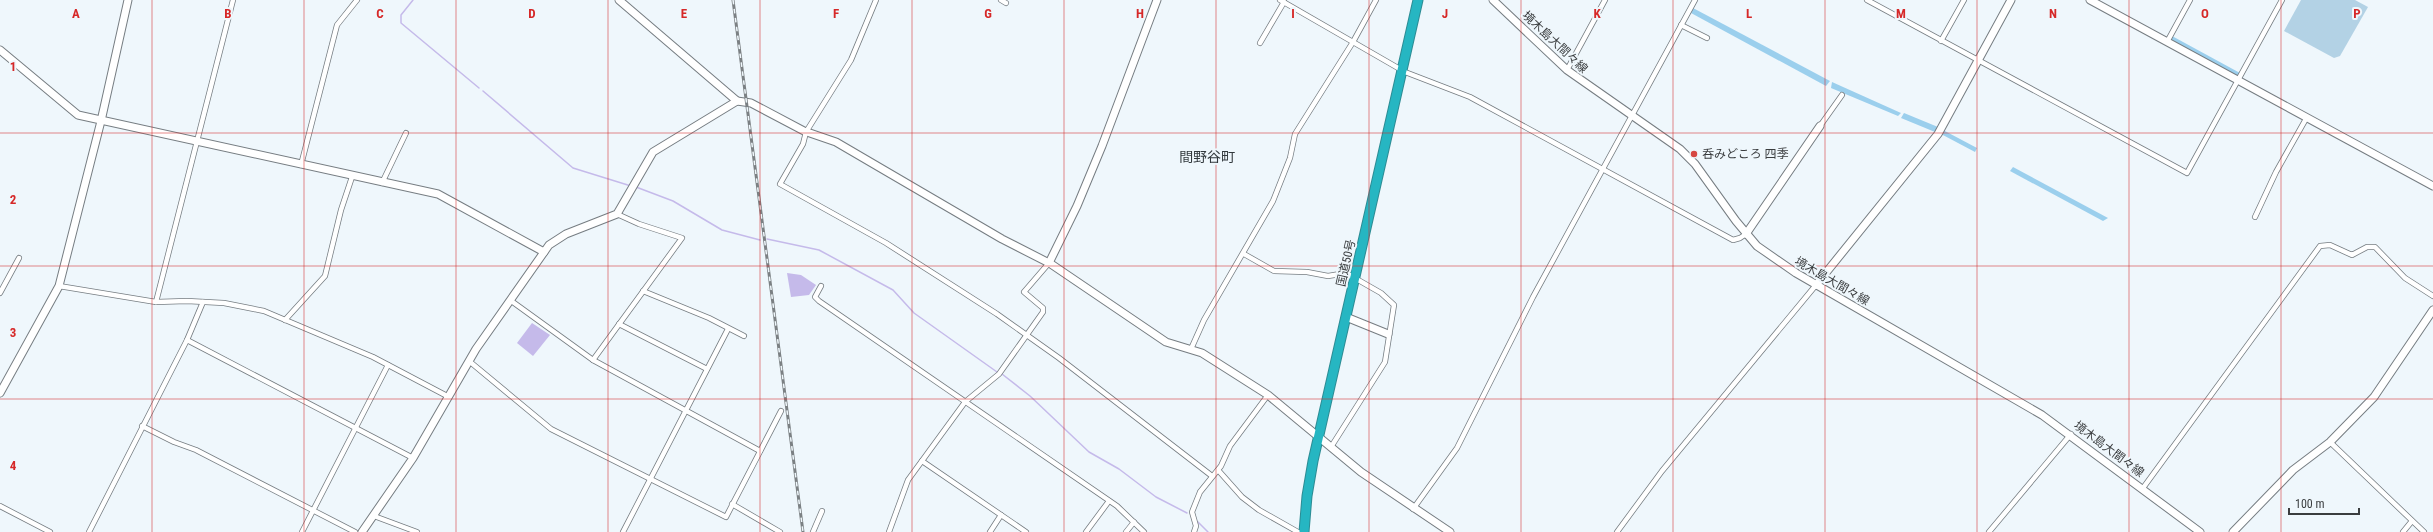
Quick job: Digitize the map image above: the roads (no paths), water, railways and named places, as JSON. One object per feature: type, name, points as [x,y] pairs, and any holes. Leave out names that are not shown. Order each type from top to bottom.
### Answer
[{"type":"highway","name":"国道50号","points":[[1304,532],[1307,496],[1319,436],[1418,0]]},
{"type":"street","points":[[0,393],[59,286],[101,121],[128,0]]},
{"type":"street","points":[[156,302],[233,0]]},
{"type":"street","points":[[301,165],[337,25],[357,0]]},
{"type":"street","points":[[619,0],[737,101],[759,106],[806,132],[836,142],[1010,244],[1049,262],[1152,334],[1175,346],[1202,353],[1268,395],[1331,447],[1413,509],[1450,532]]},
{"type":"street","points":[[876,0],[851,60],[806,132],[803,144],[780,184],[886,243],[1026,335],[1212,476]]},
{"type":"street","points":[[1001,0],[1006,3]]},
{"type":"street","points":[[890,532],[908,480],[965,402],[999,374],[1043,310],[1024,292],[1049,262],[1075,209],[1102,146],[1157,0]]},
{"type":"street","points":[[1191,349],[1204,320],[1244,254],[1273,201],[1290,158],[1295,134],[1353,42],[1376,0]]},
{"type":"street","name":"境木島大間々線","points":[[1493,0],[1567,70],[1673,143],[1695,164],[1746,234],[1771,257],[1816,285],[2010,395],[2071,434],[2200,532]]},
{"type":"street","points":[[1567,70],[1605,0]]},
{"type":"street","points":[[1413,509],[1457,448],[1534,296],[1695,0]]},
{"type":"street","points":[[1867,0],[2187,173],[2282,0]]},
{"type":"street","points":[[1941,41],[1964,0]]},
{"type":"street","points":[[1618,532],[1662,471],[1816,285],[1934,139],[2011,0]]},
{"type":"street","points":[[2090,0],[2433,186]]},
{"type":"street","points":[[2168,42],[2190,0]]},
{"type":"street","points":[[1260,43],[1282,1],[1402,69],[1470,97],[1733,240],[1746,234],[1842,95]]},
{"type":"street","points":[[1681,25],[1707,38]]},
{"type":"street","points":[[0,50],[73,112],[101,121],[444,196],[544,252]]},
{"type":"street","points":[[362,532],[413,458],[469,361],[544,252],[555,240],[566,234],[616,214],[653,152],[737,101]]},
{"type":"street","points":[[2255,217],[2276,172],[2307,117]]},
{"type":"street","points":[[382,183],[406,133]]},
{"type":"street","points":[[285,320],[325,276],[341,210],[352,177]]},
{"type":"street","points":[[593,360],[682,238],[639,224],[616,214]]},
{"type":"street","points":[[2143,488],[2320,246],[2330,245],[2352,255],[2367,247],[2375,247],[2405,278],[2433,296]]},
{"type":"street","points":[[1244,254],[1274,271],[1307,272],[1328,276],[1343,272],[1355,277],[1384,295],[1394,304],[1388,334],[1387,354],[1383,366],[1331,447]]},
{"type":"street","points":[[0,293],[19,258]]},
{"type":"street","points":[[59,286],[156,302],[203,302],[244,306],[264,311],[388,365],[449,397]]},
{"type":"street","points":[[821,286],[815,297],[819,301],[1109,501],[1144,532]]},
{"type":"street","points":[[644,291],[744,336]]},
{"type":"street","points":[[510,300],[593,360],[760,451]]},
{"type":"street","points":[[89,532],[187,340],[203,302]]},
{"type":"street","points":[[2233,532],[2293,470],[2330,442],[2374,397],[2433,310]]},
{"type":"street","points":[[1346,317],[1388,334]]},
{"type":"street","points":[[619,324],[707,369]]},
{"type":"street","points":[[623,532],[728,328]]},
{"type":"street","points":[[187,340],[413,458]]},
{"type":"street","points":[[469,361],[551,429],[726,517],[781,411]]},
{"type":"street","points":[[302,532],[357,428],[388,365]]},
{"type":"street","points":[[1194,532],[1196,528],[1192,512],[1202,488],[1218,470],[1230,446],[1268,395]]},
{"type":"street","points":[[142,426],[174,442],[196,450],[355,532]]},
{"type":"street","points":[[1989,532],[2071,434]]},
{"type":"street","points":[[2330,442],[2424,532]]},
{"type":"street","points":[[922,461],[1026,532]]},
{"type":"street","points":[[1218,470],[1242,497],[1259,510],[1298,532]]},
{"type":"street","points":[[1086,532],[1109,501]]},
{"type":"street","points":[[732,504],[780,532]]},
{"type":"street","points":[[0,506],[50,532]]},
{"type":"street","points":[[813,532],[822,511]]},
{"type":"street","points":[[990,532],[1001,515]]},
{"type":"street","points":[[374,516],[417,532]]},
{"type":"street","points":[[2403,532],[2412,521]]},
{"type":"street","points":[[1126,532],[1134,522]]},
{"type":"waterway","points":[[413,0],[401,15],[401,23],[479,88]]},
{"type":"waterway","points":[[483,91],[573,168],[631,186]]},
{"type":"waterway","points":[[636,187],[673,201],[722,230],[760,240]]},
{"type":"waterway","points":[[767,239],[819,250],[893,290],[914,313],[997,372]]},
{"type":"waterway","points":[[1002,374],[1030,396],[1089,452],[1119,469],[1156,497],[1187,513]]},
{"type":"waterway","points":[[1198,522],[1208,532]]},
{"type":"railway","points":[[733,0],[803,532]]},
{"type":"place","name":"呑みどころ 四季","points":[[1694,154]]},
{"type":"district","name":"間野谷町","points":[[1207,157]]}]
